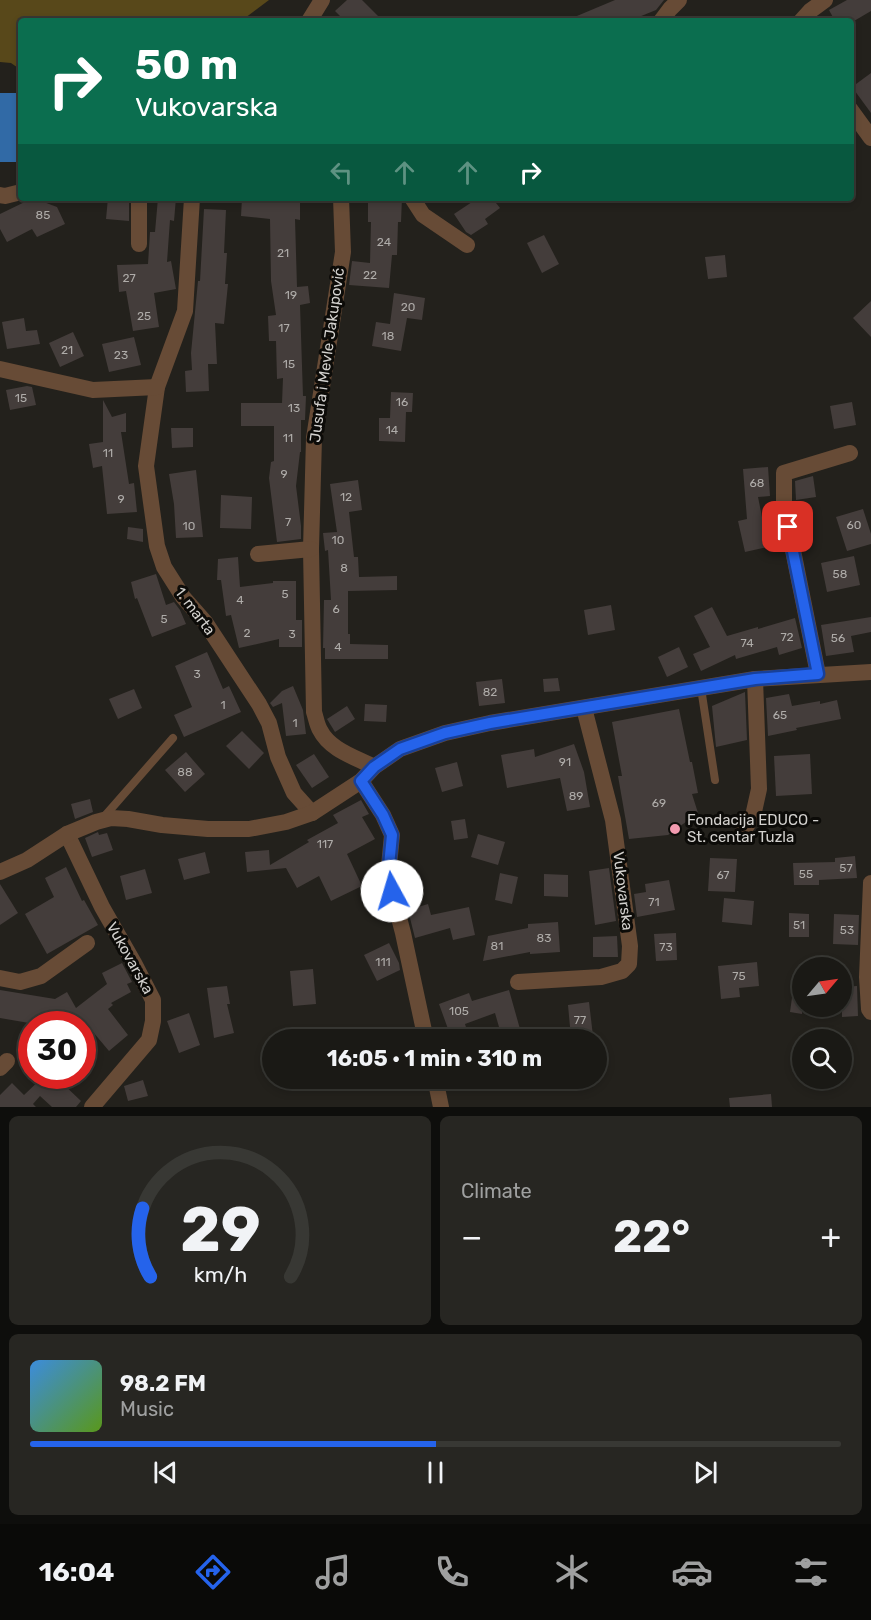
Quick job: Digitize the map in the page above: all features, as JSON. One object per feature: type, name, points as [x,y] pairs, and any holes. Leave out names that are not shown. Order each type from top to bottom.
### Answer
[{"type":"street","points":[[311,18],[322,0]]},
{"type":"street","points":[[663,18],[679,0]]},
{"type":"street","points":[[804,18],[825,0]]},
{"type":"street","points":[[854,115],[871,138]]},
{"type":"street","points":[[0,195],[18,193]]},
{"type":"street","points":[[139,244],[140,201]]},
{"type":"street","name":"1. marta","points":[[192,201],[185,311],[157,387],[146,466],[157,546],[164,567],[183,597],[205,622],[259,704],[269,723],[278,757],[294,793],[312,813]]},
{"type":"street","name":"Jusufa i Mevle Jakupović","points":[[341,201],[343,252],[314,438],[311,549],[314,712],[319,729],[326,740],[334,747],[374,767]]},
{"type":"street","points":[[414,201],[423,215],[467,245]]},
{"type":"street","points":[[0,369],[93,390],[157,387]]},
{"type":"street","points":[[818,674],[784,506],[784,472],[850,453]]},
{"type":"street","points":[[258,554],[311,549]]},
{"type":"street","points":[[0,872],[27,860],[67,834],[111,818],[208,829],[249,829],[286,822],[312,813],[361,781],[374,767],[400,749],[445,733],[490,723],[755,679],[871,672]]},
{"type":"street","points":[[741,836],[753,816],[759,789],[755,679]]},
{"type":"street","name":"Vukovarska","points":[[518,982],[601,977],[622,971],[629,964],[629,936],[613,820],[584,708]]},
{"type":"street","points":[[361,781],[383,815],[392,835],[388,876],[424,1029]]},
{"type":"street","name":"Vukovarska","points":[[67,834],[102,907],[153,1000],[153,1021],[149,1040],[92,1107]]},
{"type":"street","points":[[871,883],[867,976],[871,1012]]},
{"type":"street","name":"Vukovarska","points":[[0,978],[20,982],[41,976],[87,944]]},
{"type":"street","points":[[437,1089],[441,1107]]},
{"type":"lane","points":[[701,688],[715,780]]},
{"type":"lane","points":[[101,820],[173,738]]},
{"type":"shaded area","points":[[0,0],[269,0],[245,18],[18,18],[18,68],[11,63],[0,62]]},
{"type":"water","points":[[0,93],[18,93],[18,162],[0,162]]},
{"type":"building","points":[[347,0],[362,0],[380,18],[342,18],[335,11]]},
{"type":"building","points":[[615,0],[664,0],[656,10],[636,18],[572,18]]},
{"type":"building","points":[[847,0],[871,0],[871,11],[854,21],[854,18],[833,18],[829,10]]},
{"type":"building","points":[[871,73],[871,113],[854,90],[854,86]]},
{"type":"building","points":[[27,201],[41,201],[57,207],[65,224],[37,237],[32,229],[7,242],[0,229],[0,214]]},
{"type":"building","points":[[108,201],[129,201],[129,221],[106,219]]},
{"type":"building","points":[[158,201],[176,201],[174,221],[170,220],[167,262],[171,261],[176,289],[154,293],[159,327],[133,331],[126,291],[119,292],[117,265],[148,264],[150,232],[155,232]]},
{"type":"building","points":[[242,201],[300,201],[300,220],[295,219],[297,287],[308,286],[310,303],[300,305],[303,396],[306,396],[305,420],[301,420],[301,452],[296,486],[301,539],[277,542],[269,478],[271,462],[274,461],[274,426],[241,426],[241,403],[282,403],[283,378],[277,379],[276,341],[269,341],[268,316],[276,315],[271,281],[270,219],[241,216]]},
{"type":"building","points":[[368,201],[402,201],[401,222],[398,222],[397,255],[392,255],[389,288],[349,285],[352,261],[370,263],[371,222],[368,222]]},
{"type":"building","points":[[474,201],[494,201],[500,208],[485,219],[488,224],[471,235],[466,232],[454,214]]},
{"type":"building","points":[[204,209],[226,210],[224,253],[227,253],[225,284],[228,284],[224,324],[215,323],[217,364],[208,364],[209,391],[186,392],[185,371],[192,370],[191,353],[198,281],[200,281]]},
{"type":"building","points":[[544,235],[559,264],[542,273],[527,243]]},
{"type":"building","points":[[725,255],[727,277],[708,279],[705,257]]},
{"type":"building","points":[[394,293],[425,298],[422,320],[407,318],[401,351],[372,346],[376,322],[390,324]]},
{"type":"building","points":[[871,301],[871,337],[853,318]]},
{"type":"building","points":[[24,318],[26,331],[37,330],[40,344],[7,349],[2,322]]},
{"type":"building","points":[[73,332],[84,356],[60,367],[49,343]]},
{"type":"building","points":[[134,337],[141,365],[109,372],[102,344]]},
{"type":"building","points":[[32,387],[36,405],[10,410],[6,390]]},
{"type":"building","points":[[391,392],[413,393],[412,412],[406,412],[405,442],[379,441],[379,418],[390,418]]},
{"type":"building","points":[[103,400],[112,417],[126,413],[126,432],[121,432],[129,484],[134,483],[137,512],[107,514],[102,466],[93,468],[89,444],[103,442]]},
{"type":"building","points":[[852,402],[856,425],[834,429],[830,406]]},
{"type":"building","points":[[171,428],[193,428],[193,447],[172,448]]},
{"type":"building","points":[[768,467],[770,496],[758,497],[768,547],[745,552],[738,521],[747,519],[743,469]]},
{"type":"building","points":[[196,470],[203,537],[176,538],[169,474]]},
{"type":"building","points":[[813,476],[816,497],[796,500],[795,481]]},
{"type":"building","points":[[358,480],[362,510],[349,512],[354,557],[358,557],[359,577],[397,576],[397,590],[348,591],[348,634],[350,634],[350,644],[388,645],[388,659],[325,659],[325,648],[323,648],[324,600],[331,600],[328,550],[325,551],[323,533],[337,532],[330,484]]},
{"type":"building","points":[[221,495],[252,497],[251,529],[220,528]]},
{"type":"building","points":[[863,509],[871,534],[871,544],[847,551],[836,517]]},
{"type":"building","points":[[128,527],[143,529],[143,542],[127,539]]},
{"type":"building","points":[[854,556],[860,585],[827,592],[821,563]]},
{"type":"building","points":[[238,557],[240,587],[273,583],[273,581],[296,581],[296,620],[302,620],[302,647],[279,647],[279,639],[239,648],[231,615],[226,616],[221,580],[217,580],[218,559]]},
{"type":"building","points":[[156,574],[166,605],[174,602],[186,624],[152,637],[137,598],[135,599],[131,582]]},
{"type":"building","points":[[611,605],[615,630],[588,635],[584,610]]},
{"type":"building","points":[[712,607],[727,636],[795,618],[802,648],[779,655],[777,647],[736,659],[735,655],[701,671],[693,654],[710,647],[694,616]]},
{"type":"building","points":[[871,617],[871,632],[851,636],[854,652],[826,656],[821,625]]},
{"type":"building","points":[[679,647],[688,667],[667,677],[658,657]]},
{"type":"building","points":[[207,652],[223,689],[229,686],[241,712],[184,737],[174,715],[192,707],[175,666]]},
{"type":"building","points":[[558,678],[560,691],[544,692],[543,679]]},
{"type":"building","points":[[502,679],[505,703],[479,706],[476,682]]},
{"type":"building","points":[[293,686],[303,710],[306,734],[286,736],[282,703],[273,707],[270,703],[282,691]]},
{"type":"building","points":[[134,689],[142,708],[118,719],[109,699]]},
{"type":"building","points":[[745,692],[747,740],[716,747],[712,706]]},
{"type":"building","points":[[789,694],[792,706],[837,700],[841,719],[768,736],[766,698]]},
{"type":"building","points":[[365,704],[387,705],[386,722],[364,721]]},
{"type":"building","points":[[347,706],[355,719],[335,732],[327,719]]},
{"type":"building","points":[[679,709],[698,793],[692,794],[698,813],[668,835],[629,839],[618,776],[622,776],[612,722]]},
{"type":"building","points":[[242,731],[264,753],[249,769],[226,746]]},
{"type":"building","points":[[574,744],[584,772],[590,807],[567,811],[560,778],[507,788],[501,755],[534,749],[535,757]]},
{"type":"building","points":[[186,752],[205,774],[185,792],[165,770]]},
{"type":"building","points":[[314,754],[329,777],[312,788],[296,765]]},
{"type":"building","points":[[810,754],[812,794],[776,796],[774,756]]},
{"type":"building","points":[[457,762],[463,786],[442,792],[435,768]]},
{"type":"building","points":[[90,799],[93,812],[75,819],[71,804]]},
{"type":"building","points":[[361,800],[369,814],[362,817],[375,839],[347,854],[362,886],[331,901],[319,876],[297,888],[286,868],[247,872],[245,852],[269,850],[270,865],[309,842],[307,840],[338,823],[333,815]]},
{"type":"building","points":[[465,819],[468,838],[454,840],[451,821]]},
{"type":"building","points":[[98,832],[99,835],[107,833],[113,850],[92,857],[85,838]]},
{"type":"building","points":[[478,834],[505,842],[498,865],[471,857]]},
{"type":"building","points":[[205,852],[210,873],[184,880],[178,859]]},
{"type":"building","points":[[855,856],[857,878],[819,880],[819,885],[794,885],[793,863],[835,862],[835,858]]},
{"type":"building","points":[[710,858],[737,859],[735,892],[708,891]]},
{"type":"building","points":[[66,867],[82,901],[84,900],[98,925],[47,954],[25,914],[54,897],[45,878]]},
{"type":"building","points":[[609,868],[616,921],[595,925],[589,871]]},
{"type":"building","points":[[145,869],[152,893],[126,900],[120,876]]},
{"type":"building","points":[[500,873],[518,877],[512,904],[495,900]]},
{"type":"building","points":[[544,874],[568,875],[568,897],[544,896]]},
{"type":"building","points":[[669,880],[675,910],[637,917],[634,894],[646,892],[645,884]]},
{"type":"building","points":[[0,884],[18,913],[0,925]]},
{"type":"building","points":[[724,898],[754,901],[752,925],[722,922]]},
{"type":"building","points":[[428,904],[431,915],[469,907],[475,935],[453,940],[450,928],[415,938],[408,910]]},
{"type":"building","points":[[789,913],[809,914],[809,937],[789,937]]},
{"type":"building","points":[[834,914],[859,915],[858,945],[833,944]]},
{"type":"building","points":[[558,922],[560,952],[530,954],[530,952],[483,961],[488,936],[528,928],[528,924]]},
{"type":"building","points":[[676,933],[677,960],[656,961],[654,934]]},
{"type":"building","points":[[617,936],[618,957],[593,957],[593,937]]},
{"type":"building","points":[[389,943],[400,970],[377,981],[364,955]]},
{"type":"building","points":[[757,962],[759,986],[739,988],[740,997],[721,999],[718,966]]},
{"type":"building","points":[[122,963],[132,982],[127,984],[131,992],[111,1003],[113,1005],[108,1009],[128,1035],[109,1051],[96,1036],[96,1011],[18,1011],[18,1021],[0,1018],[0,990],[55,999],[67,992],[76,1008],[107,984],[102,973]]},
{"type":"building","points":[[313,969],[316,1004],[293,1006],[290,971]]},
{"type":"building","points":[[227,986],[230,1004],[227,1004],[234,1033],[214,1038],[207,988]]},
{"type":"building","points":[[852,986],[857,986],[858,1016],[852,1016]]},
{"type":"building","points":[[509,990],[520,1029],[500,1029],[495,1013],[465,1024],[467,1029],[448,1029],[439,1004],[469,993],[472,1001]]},
{"type":"building","points":[[589,1002],[592,1029],[570,1029],[568,1005]]},
{"type":"building","points":[[189,1013],[200,1045],[179,1053],[167,1021]]},
{"type":"building","points":[[143,1080],[148,1096],[128,1101],[124,1086]]},
{"type":"building","points":[[12,1083],[24,1095],[30,1089],[68,1089],[81,1101],[76,1107],[52,1107],[40,1096],[33,1104],[36,1107],[0,1107],[0,1095]]},
{"type":"building","points":[[771,1094],[772,1107],[730,1107],[729,1098]]},
{"type":"place","name":"Fondacija EDUCO - St. centar Tuzla","points":[[675,829]]},
{"type":"route","points":[[392,891],[388,876],[392,835],[383,815],[361,781],[374,767],[400,749],[445,733],[490,723],[755,679],[818,674],[788,527]]}]
